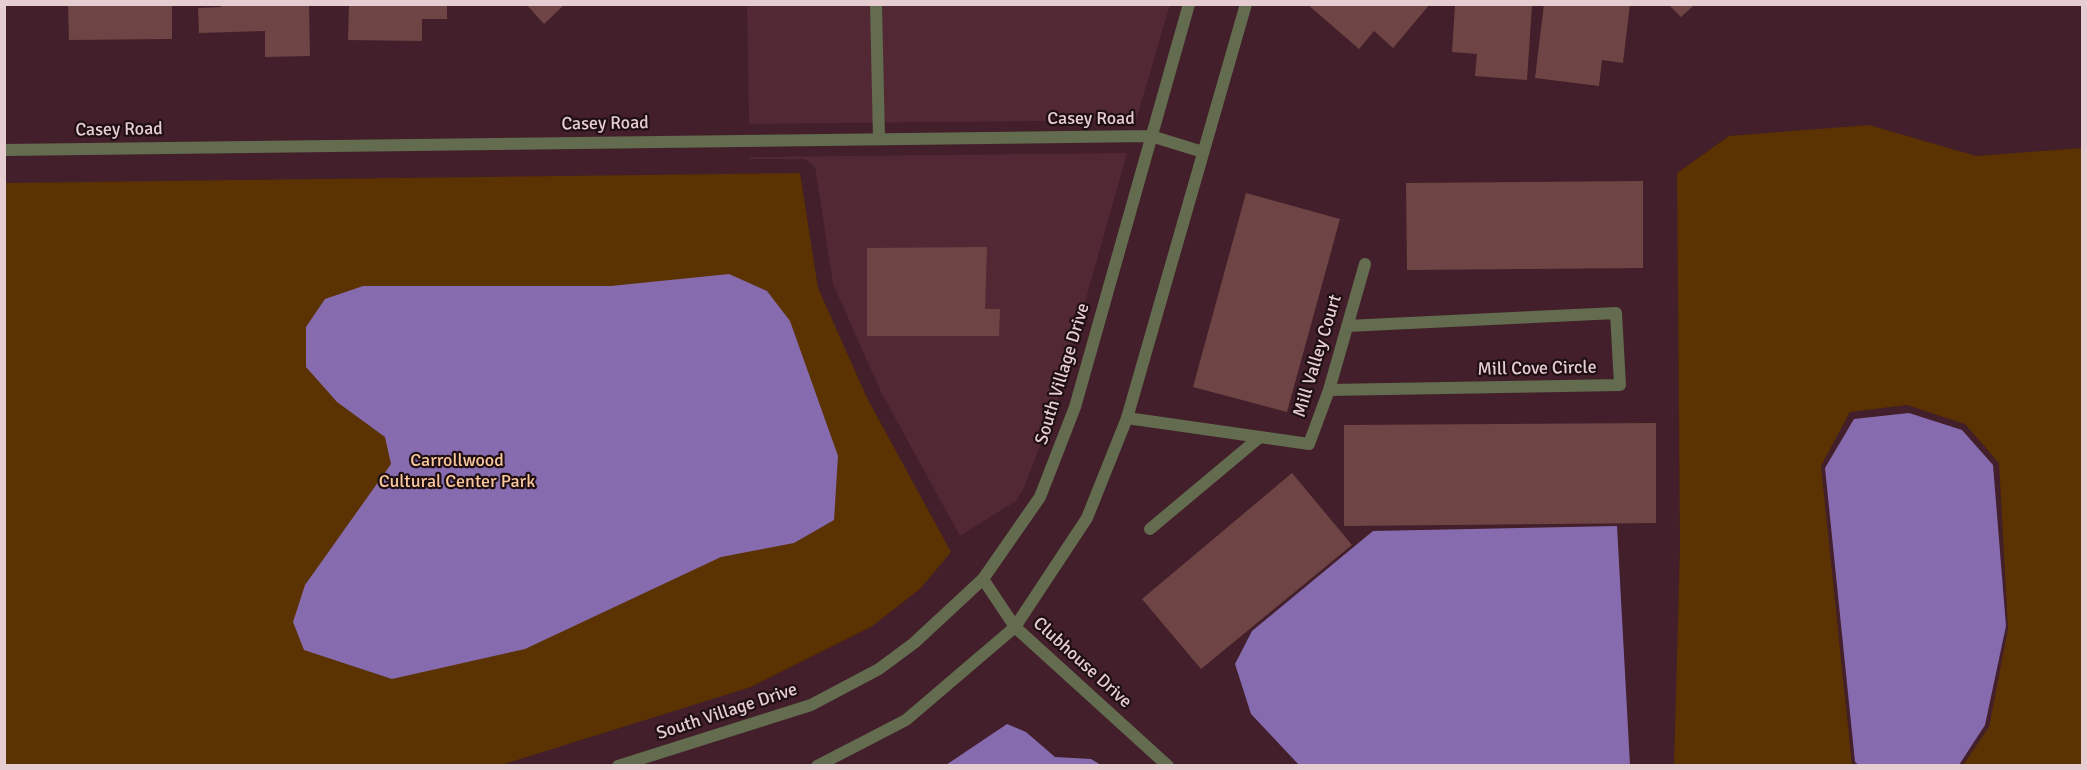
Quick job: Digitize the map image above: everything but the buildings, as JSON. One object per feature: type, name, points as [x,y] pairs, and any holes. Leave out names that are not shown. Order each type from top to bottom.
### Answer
[{"type":"street","points":[[876,4],[879,139]]},
{"type":"street","name":"South Village Drive","points":[[618,765],[811,705],[888,663],[914,643],[983,579],[1040,497],[1075,407],[1189,4]]},
{"type":"street","points":[[817,765],[906,720],[1015,627],[1087,518],[1127,418],[1246,4]]},
{"type":"street","name":"Casey Road","points":[[4,150],[1150,136],[1203,152]]},
{"type":"street","name":"Mill Valley Court","points":[[1127,418],[1309,444],[1329,390],[1365,264]]},
{"type":"street","name":"Mill Cove Circle","points":[[1329,390],[1620,385],[1616,313],[1347,326]]},
{"type":"street","points":[[1150,530],[1260,437]]},
{"type":"street","name":"Clubhouse Drive","points":[[983,579],[1015,627],[1168,765]]},
{"type":"shaded area","points":[[747,5],[1170,5],[1136,120],[749,124]]},
{"type":"shaded area","points":[[1127,153],[1057,402],[1023,490],[1016,501],[960,536],[881,392],[833,284],[815,167],[805,159],[750,159],[750,157]]},
{"type":"shaded area","points":[[729,274],[767,291],[790,321],[838,456],[834,520],[794,543],[721,557],[525,649],[392,679],[304,650],[293,622],[305,585],[391,464],[385,437],[337,402],[306,367],[306,327],[325,299],[363,286],[611,286]]},
{"type":"shaded area","points":[[1909,413],[1962,430],[1993,465],[2006,626],[1985,725],[1959,765],[1859,765],[1855,762],[1825,468],[1854,419]]},
{"type":"shaded area","points":[[1617,526],[1630,765],[1299,765],[1251,714],[1235,664],[1252,631],[1373,531]]},
{"type":"shaded area","points":[[1007,724],[1026,732],[1055,757],[1091,759],[1101,765],[946,765]]},
{"type":"green space","points":[[1869,125],[1976,156],[2082,148],[2082,765],[1963,765],[1989,727],[2008,629],[1999,463],[1965,424],[1907,405],[1850,412],[1821,466],[1852,765],[1674,765],[1680,547],[1677,173],[1729,136]]},
{"type":"green space","name":"Carrollwood Cultural Center Park","points":[[800,173],[818,288],[867,398],[951,552],[920,589],[871,627],[751,687],[501,765],[5,765],[4,183]]}]
